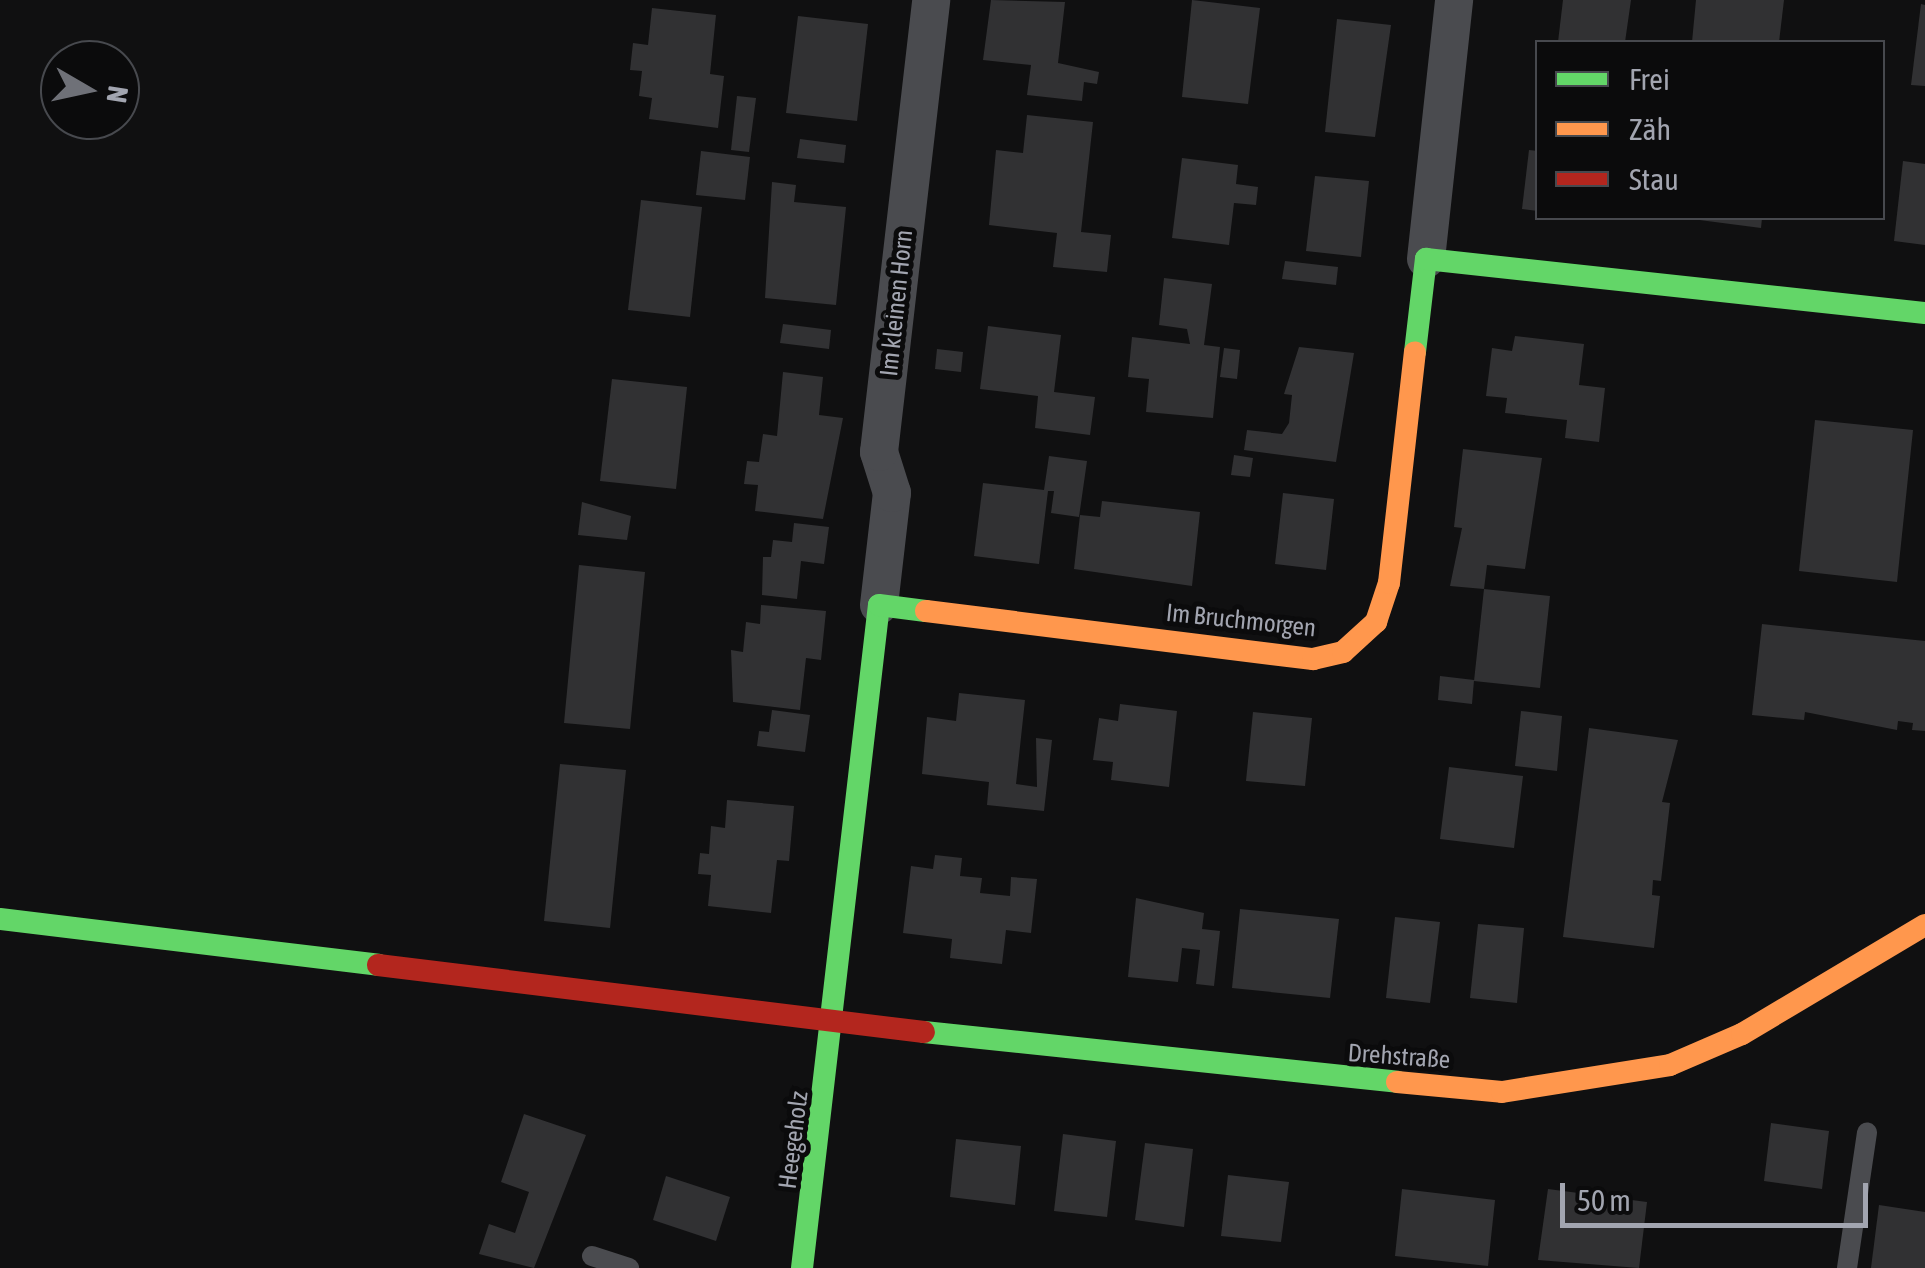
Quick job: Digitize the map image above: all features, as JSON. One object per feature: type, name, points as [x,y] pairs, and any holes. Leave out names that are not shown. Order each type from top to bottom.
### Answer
[{"type":"street","name":"Im kleinen Horn","points":[[879,605],[892,493],[879,452],[931,0]]},
{"type":"street","points":[[1454,0],[1426,259],[1925,313]]},
{"type":"street","name":"Im Bruchmorgen","points":[[879,605],[1313,659],[1343,652],[1376,622],[1389,583],[1426,259]]},
{"type":"street","points":[[834,1020],[879,605]]},
{"type":"street","name":"Drehstraße","points":[[0,919],[834,1020],[1502,1092],[1670,1064],[1742,1034],[1925,925]]},
{"type":"street","name":"Heegeholz","points":[[802,1268],[834,1020]]},
{"type":"lane","points":[[1848,1268],[1867,1132]]},
{"type":"lane","points":[[592,1256],[629,1268]]},
{"type":"building","points":[[991,0],[1065,2],[1058,63],[1099,72],[1097,84],[1084,82],[1082,101],[1027,95],[1031,65],[983,60]]},
{"type":"building","points":[[1192,0],[1260,8],[1248,104],[1182,97]]},
{"type":"building","points":[[1563,0],[1631,0],[1625,40],[1558,40]]},
{"type":"building","points":[[1696,0],[1784,0],[1779,40],[1692,40]]},
{"type":"building","points":[[1921,4],[1925,5],[1925,86],[1911,85]]},
{"type":"building","points":[[652,8],[716,15],[710,74],[724,76],[718,128],[649,119],[652,98],[639,96],[642,71],[630,70],[633,43],[648,45]]},
{"type":"building","points":[[798,16],[868,24],[857,121],[786,113]]},
{"type":"building","points":[[1337,19],[1391,25],[1375,137],[1325,132]]},
{"type":"building","points":[[737,96],[756,98],[749,152],[731,150]]},
{"type":"building","points":[[1027,115],[1093,122],[1081,232],[1111,235],[1107,272],[1053,267],[1057,233],[989,225],[996,150],[1023,153]]},
{"type":"building","points":[[800,139],[846,145],[844,163],[797,158]]},
{"type":"building","points":[[1529,150],[1535,151],[1535,211],[1522,209]]},
{"type":"building","points":[[701,151],[750,157],[745,200],[696,195]]},
{"type":"building","points":[[1182,158],[1238,165],[1236,184],[1258,187],[1256,205],[1234,203],[1229,245],[1172,238]]},
{"type":"building","points":[[1903,161],[1925,164],[1925,245],[1894,241]]},
{"type":"building","points":[[1315,176],[1369,181],[1361,257],[1306,251]]},
{"type":"building","points":[[772,182],[796,185],[794,202],[846,207],[836,305],[765,298]]},
{"type":"building","points":[[641,200],[702,207],[690,317],[628,310]]},
{"type":"building","points":[[1699,220],[1762,220],[1761,228]]},
{"type":"building","points":[[1285,261],[1338,267],[1336,285],[1282,279]]},
{"type":"building","points":[[1164,278],[1212,284],[1204,345],[1220,347],[1213,418],[1146,412],[1149,379],[1128,377],[1132,337],[1190,344],[1187,329],[1159,325]]},
{"type":"building","points":[[783,324],[831,330],[829,349],[780,343]]},
{"type":"building","points":[[988,326],[1061,335],[1054,392],[1095,397],[1090,435],[1035,428],[1038,396],[980,389]]},
{"type":"building","points":[[1515,336],[1584,344],[1579,385],[1605,388],[1599,442],[1565,438],[1567,420],[1505,413],[1507,398],[1486,396],[1492,348],[1512,351]]},
{"type":"building","points":[[1299,347],[1354,353],[1336,462],[1244,450],[1247,430],[1282,434],[1289,423],[1292,395],[1284,394]]},
{"type":"building","points":[[1224,348],[1240,350],[1237,379],[1220,377]]},
{"type":"building","points":[[937,349],[963,352],[961,372],[935,369]]},
{"type":"building","points":[[783,372],[823,377],[819,415],[843,418],[823,519],[755,511],[758,485],[744,484],[747,461],[759,462],[763,434],[777,436]]},
{"type":"building","points":[[612,379],[687,387],[676,489],[600,481]]},
{"type":"building","points":[[1815,420],[1913,430],[1897,582],[1799,571]]},
{"type":"building","points":[[1463,449],[1542,458],[1525,569],[1487,565],[1484,589],[1450,586],[1462,528],[1454,527]]},
{"type":"building","points":[[1234,455],[1253,458],[1250,477],[1231,475]]},
{"type":"building","points":[[1049,456],[1087,461],[1079,517],[1051,513],[1054,491],[1048,491],[1039,564],[974,556],[983,483],[1044,490]]},
{"type":"building","points":[[1283,493],[1334,499],[1326,570],[1275,564]]},
{"type":"building","points":[[1102,501],[1200,512],[1192,586],[1074,569],[1080,515],[1100,517]]},
{"type":"building","points":[[582,502],[631,516],[627,540],[578,535]]},
{"type":"building","points":[[794,523],[829,527],[824,564],[801,561],[797,599],[762,595],[763,557],[771,557],[773,540],[792,542]]},
{"type":"building","points":[[579,565],[645,572],[630,729],[564,723]]},
{"type":"building","points":[[1484,589],[1550,596],[1540,688],[1474,681]]},
{"type":"building","points":[[761,605],[826,611],[821,660],[806,658],[800,710],[733,702],[731,650],[743,652],[746,622],[760,624]]},
{"type":"building","points":[[1762,624],[1925,641],[1925,731],[1912,730],[1913,723],[1898,721],[1897,730],[1805,712],[1804,720],[1752,715]]},
{"type":"building","points":[[1440,676],[1474,680],[1472,704],[1438,700]]},
{"type":"building","points":[[959,693],[1025,700],[1016,784],[1037,787],[1036,738],[1052,740],[1044,811],[987,805],[989,782],[922,774],[927,717],[956,721]]},
{"type":"building","points":[[1120,704],[1177,711],[1169,787],[1111,780],[1113,762],[1093,760],[1099,718],[1118,721]]},
{"type":"building","points":[[772,710],[810,715],[805,752],[757,746],[759,731],[769,732]]},
{"type":"building","points":[[1521,711],[1562,716],[1557,771],[1515,766]]},
{"type":"building","points":[[1253,712],[1312,718],[1305,786],[1246,781]]},
{"type":"building","points":[[1589,728],[1678,740],[1662,802],[1670,803],[1661,881],[1653,880],[1652,895],[1660,896],[1654,948],[1563,937]]},
{"type":"building","points":[[560,764],[626,770],[610,928],[544,921]]},
{"type":"building","points":[[1449,767],[1523,776],[1514,848],[1440,839]]},
{"type":"building","points":[[727,800],[794,806],[789,861],[777,860],[771,913],[708,906],[711,875],[698,874],[700,853],[709,854],[711,826],[725,828]]},
{"type":"building","points":[[935,855],[962,858],[960,876],[982,878],[980,893],[1010,896],[1011,877],[1037,879],[1031,933],[1006,930],[1002,964],[950,958],[952,939],[903,933],[911,866],[933,869]]},
{"type":"building","points":[[1136,898],[1204,913],[1202,929],[1220,931],[1214,986],[1196,984],[1200,950],[1182,948],[1178,982],[1128,977]]},
{"type":"building","points":[[1240,909],[1339,919],[1330,998],[1232,988]]},
{"type":"building","points":[[1395,917],[1440,922],[1430,1003],[1386,998]]},
{"type":"building","points":[[1478,924],[1524,928],[1517,1003],[1470,998]]},
{"type":"building","points":[[524,1114],[586,1135],[534,1268],[479,1254],[489,1224],[515,1233],[529,1192],[501,1182]]},
{"type":"building","points":[[1771,1123],[1829,1131],[1822,1189],[1764,1181]]},
{"type":"building","points":[[1063,1134],[1116,1141],[1107,1217],[1054,1211]]},
{"type":"building","points":[[956,1139],[1021,1146],[1015,1205],[950,1197]]},
{"type":"building","points":[[1145,1143],[1193,1149],[1184,1227],[1135,1220]]},
{"type":"building","points":[[1228,1175],[1289,1182],[1281,1242],[1221,1236]]},
{"type":"building","points":[[666,1176],[730,1197],[716,1241],[653,1220]]},
{"type":"building","points":[[1402,1189],[1495,1200],[1488,1266],[1395,1256]]},
{"type":"building","points":[[1548,1189],[1647,1202],[1639,1268],[1538,1260]]},
{"type":"building","points":[[1879,1205],[1925,1212],[1925,1268],[1871,1268]]},
{"type":"traffic: fast","points":[[1415,352],[1426,259],[1925,313]]},
{"type":"traffic: fast","points":[[802,1268],[879,605],[926,611]]},
{"type":"traffic: fast","points":[[0,919],[378,965]]},
{"type":"traffic: fast","points":[[924,1032],[1397,1082]]},
{"type":"traffic: slow","points":[[926,611],[1313,659],[1343,652],[1376,622],[1389,583],[1415,352]]},
{"type":"traffic: slow","points":[[1397,1082],[1502,1092],[1670,1065],[1742,1034],[1925,925]]},
{"type":"traffic: jam","points":[[378,965],[924,1032]]}]
